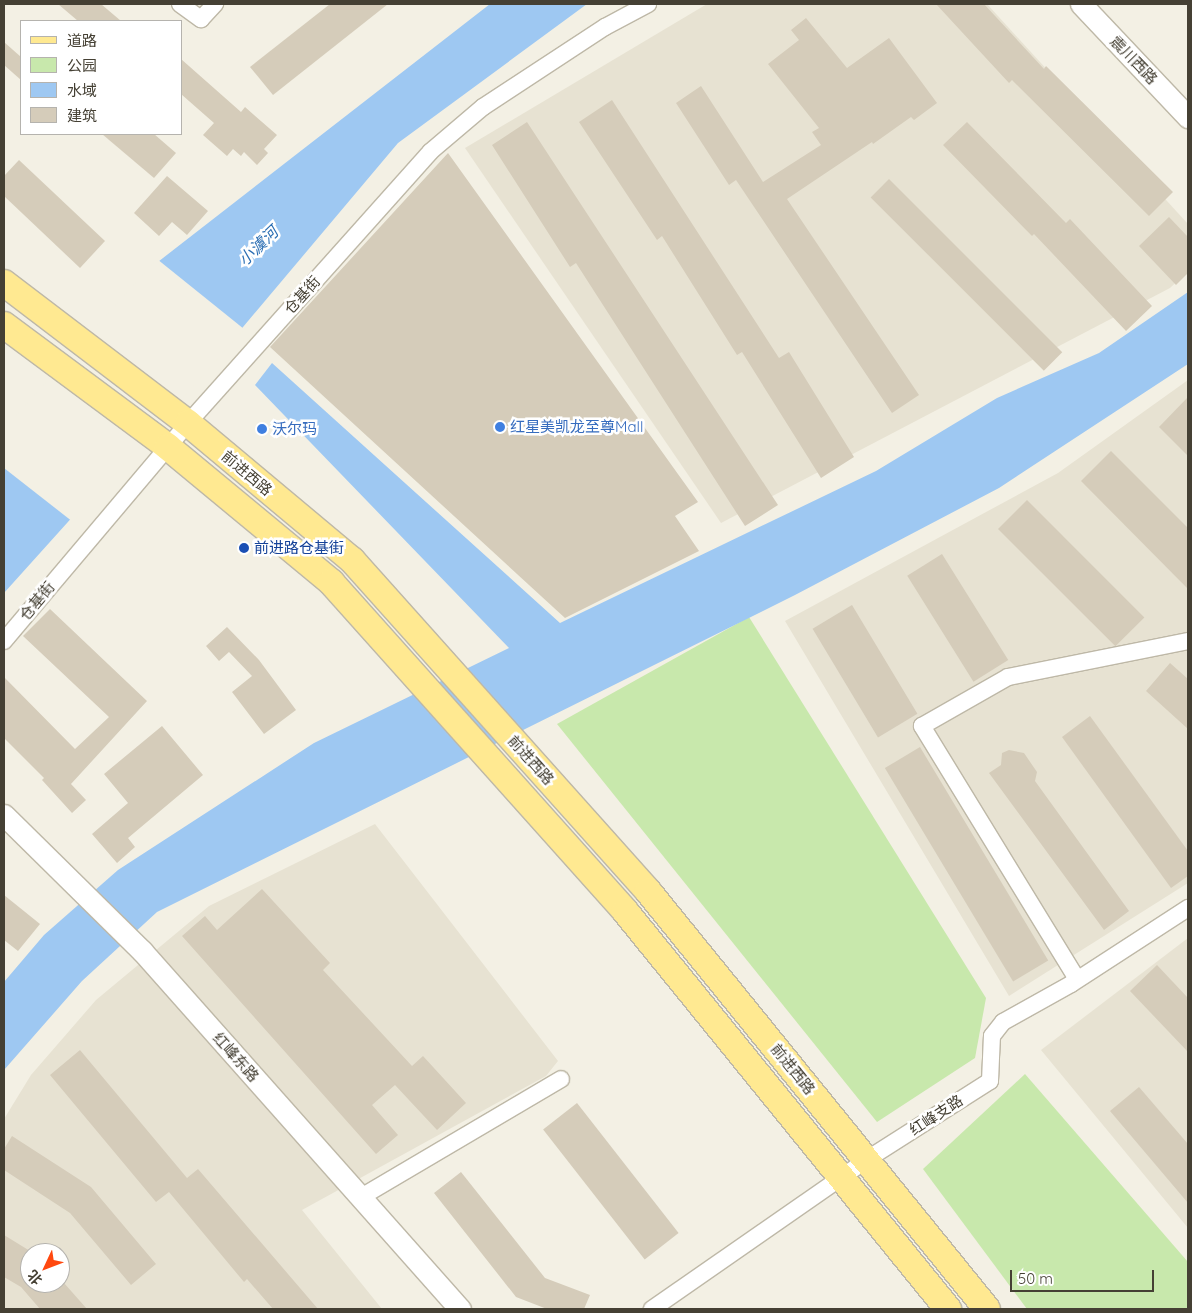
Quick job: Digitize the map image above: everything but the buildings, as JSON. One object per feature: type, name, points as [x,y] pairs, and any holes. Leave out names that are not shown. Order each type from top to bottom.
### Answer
[{"type":"main road","name":"前进西路","points":[[4,283],[181,418],[352,560],[648,891],[987,1309]]},
{"type":"main road","name":"前进西路","points":[[4,325],[161,441],[331,582],[625,911],[948,1309]]},
{"type":"street","points":[[180,4],[201,19],[215,4]]},
{"type":"street","name":"仓基街","points":[[4,641],[181,418],[430,152],[483,107],[605,27],[648,4]]},
{"type":"street","name":"震川西路","points":[[1081,4],[1188,117]]},
{"type":"street","points":[[1078,979],[922,726],[1008,677],[1188,641]]},
{"type":"street","name":"红峰东路","points":[[4,815],[78,885],[142,951],[460,1309]]},
{"type":"street","name":"红峰支路","points":[[652,1309],[843,1179],[866,1160],[990,1081],[992,1036],[1003,1022],[1078,979],[1188,908]]},
{"type":"street","points":[[361,1198],[561,1080]]},
{"type":"shaded area","points":[[707,4],[987,4],[1188,224],[1188,271],[1170,288],[721,523],[465,148]]},
{"type":"shaded area","points":[[1188,380],[1188,883],[1009,996],[785,621],[1058,473]]},
{"type":"shaded area","points":[[375,824],[558,1061],[546,1076],[302,1210],[382,1309],[4,1309],[4,1119],[31,1075],[96,1000],[209,906]]},
{"type":"shaded area","points":[[1188,938],[1188,1228],[1041,1050]]},
{"type":"green space","points":[[749,617],[986,998],[975,1058],[877,1122],[557,724]]},
{"type":"green space","points":[[1025,1074],[1188,1262],[1188,1309],[1027,1309],[923,1169]]},
{"type":"water","name":"小澞河","points":[[490,4],[587,4],[398,143],[238,333],[4,593],[4,433],[154,265]]},
{"type":"water","points":[[1188,292],[1188,364],[999,488],[795,595],[157,912],[82,981],[4,1070],[4,982],[44,935],[118,870],[314,743],[509,648],[255,385],[272,363],[560,623],[876,471],[997,398],[1099,353]]},
{"type":"pier","points":[[157,259],[244,329],[73,522],[4,468],[4,429]]},
{"type":"place","name":"红星美凯龙至尊Mall","points":[[500,427]]},
{"type":"place","name":"沃尔玛","points":[[262,429]]},
{"type":"place","name":"前进路仓基街","points":[[244,548]]}]
